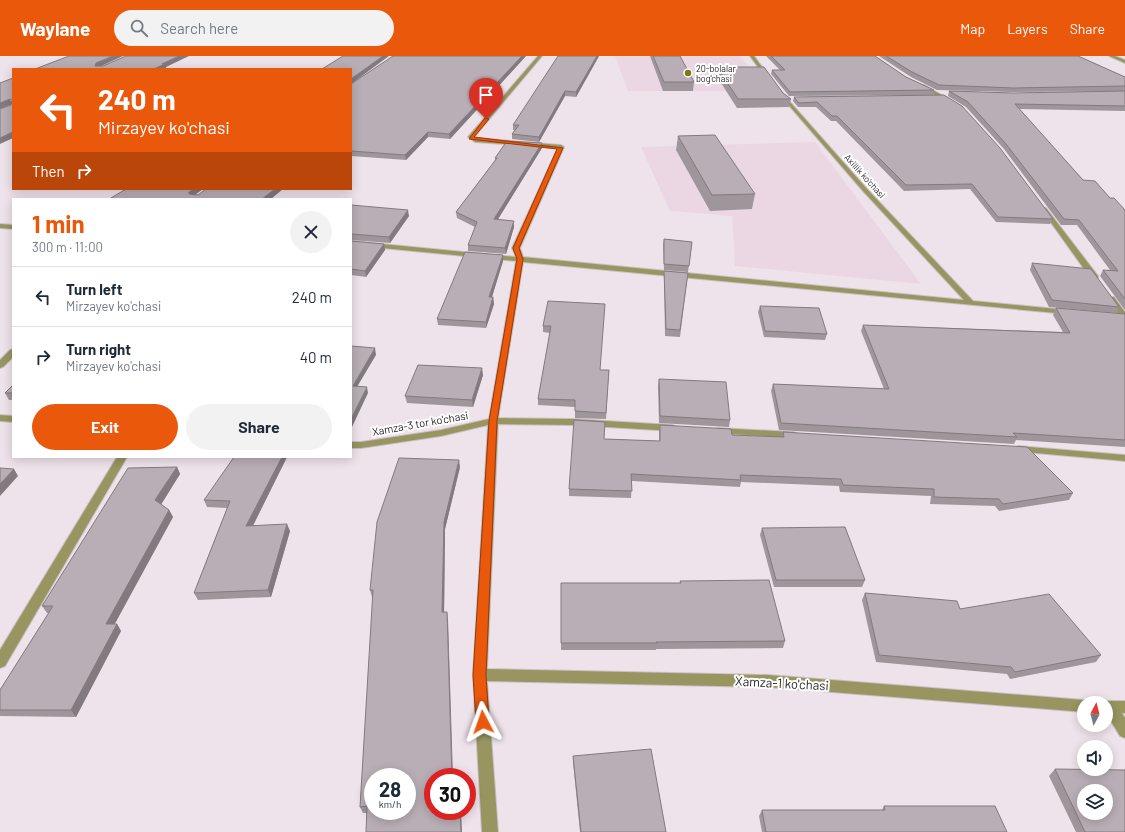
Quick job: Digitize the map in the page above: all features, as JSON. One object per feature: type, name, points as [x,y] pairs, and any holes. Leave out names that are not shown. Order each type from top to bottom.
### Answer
[{"type":"street","points":[[490,832],[480,675],[493,421],[520,259],[516,248],[560,146],[475,140],[470,137],[540,56]]},
{"type":"street","points":[[752,56],[771,80]]},
{"type":"street","points":[[1110,56],[1125,62]]},
{"type":"street","points":[[915,82],[936,92],[945,94],[957,105]]},
{"type":"street","name":"Axillik ko'chasi","points":[[776,86],[865,190],[971,303]]},
{"type":"street","points":[[931,97],[945,94]]},
{"type":"street","points":[[785,98],[793,98]]},
{"type":"street","points":[[1039,203],[1101,286]]},
{"type":"street","points":[[0,226],[12,227]]},
{"type":"street","points":[[352,243],[1079,313]]},
{"type":"street","points":[[1106,292],[1121,318]]},
{"type":"street","points":[[0,365],[12,353]]},
{"type":"street","points":[[0,418],[12,419]]},
{"type":"street","name":"Xamza-3 tor ko'chasi","points":[[352,444],[361,445],[441,433],[493,421],[573,422],[684,429]]},
{"type":"street","points":[[708,430],[803,436]]},
{"type":"street","points":[[1009,448],[1125,458]]},
{"type":"street","points":[[0,662],[121,458]]},
{"type":"street","name":"Xamza-1 ko'chasi","points":[[480,675],[768,681],[1077,705]]},
{"type":"street","points":[[1114,707],[1125,731]]},
{"type":"shaded area","name":"20-bolalar bog'chasi","points":[[615,56],[740,56],[770,91],[628,91]]},
{"type":"shaded area","points":[[815,142],[921,284],[735,266],[732,216],[670,211],[641,147]]},
{"type":"building","points":[[69,56],[113,56],[96,63],[95,66],[103,66],[126,56],[179,56],[156,68],[38,68]]},
{"type":"building","points":[[343,56],[383,56],[352,78],[352,68],[324,68]]},
{"type":"building","points":[[393,56],[522,56],[449,134],[428,132],[405,155],[352,151],[352,83]]},
{"type":"building","points":[[558,56],[597,56],[576,92],[565,91],[539,137],[512,134],[519,125],[513,125]]},
{"type":"building","points":[[653,56],[680,56],[694,82],[664,82]]},
{"type":"building","points":[[771,56],[875,56],[906,77],[934,90],[790,92],[772,70],[785,70]]},
{"type":"building","points":[[886,56],[1078,56],[1125,77],[1125,86],[1013,88],[939,85],[912,72]]},
{"type":"building","points":[[717,67],[764,67],[783,93],[791,99],[738,99]]},
{"type":"building","points":[[12,78],[12,100],[10,99],[0,103],[0,83]]},
{"type":"building","points":[[949,91],[1013,93],[1125,91],[1125,106],[1015,104],[1083,180],[1095,181],[1110,198],[1114,198],[1125,210],[1125,299],[1103,270],[1118,271],[1079,220],[1064,219],[1006,144],[968,102]]},
{"type":"building","points":[[944,95],[962,106],[1000,148],[1053,219],[998,217],[972,184],[906,185],[837,116],[832,116],[817,102],[799,103],[794,97]]},
{"type":"building","points":[[12,100],[12,132],[0,138],[0,109],[11,105]]},
{"type":"building","points":[[715,135],[755,194],[712,195],[678,136]]},
{"type":"building","points":[[507,141],[542,143],[494,219],[514,221],[505,248],[468,245],[477,222],[456,212],[497,158],[495,158]]},
{"type":"building","points":[[124,190],[192,190],[189,192],[189,194],[198,195],[205,190],[274,190],[263,198],[111,198]]},
{"type":"building","points":[[352,205],[408,210],[389,237],[352,234]]},
{"type":"building","points":[[664,239],[692,242],[689,266],[664,264]]},
{"type":"building","points":[[352,241],[384,244],[365,271],[352,269]]},
{"type":"building","points":[[465,252],[503,255],[489,297],[493,297],[486,322],[437,319]]},
{"type":"building","points":[[1032,263],[1091,269],[1119,307],[1052,300]]},
{"type":"building","points":[[664,271],[688,273],[680,330],[666,329]]},
{"type":"building","points":[[548,301],[605,304],[600,370],[609,370],[606,413],[575,411],[575,400],[538,399],[551,326],[543,326]]},
{"type":"building","points":[[760,306],[819,308],[827,334],[765,331]]},
{"type":"building","points":[[1056,308],[1125,314],[1125,440],[1013,433],[1017,437],[781,423],[773,384],[889,389],[863,325],[1070,333]]},
{"type":"building","points":[[352,346],[375,348],[353,386],[367,387],[352,417]]},
{"type":"building","points":[[418,365],[482,368],[472,400],[405,396]]},
{"type":"building","points":[[659,379],[726,382],[730,420],[660,416]]},
{"type":"building","points":[[12,386],[12,393],[5,393]]},
{"type":"building","points":[[574,420],[605,422],[604,439],[660,441],[660,425],[731,429],[732,435],[784,437],[783,432],[1027,447],[1073,493],[1003,504],[999,499],[934,497],[934,489],[843,485],[841,479],[740,475],[741,480],[631,474],[632,491],[569,489]]},
{"type":"building","points":[[233,458],[281,458],[246,526],[287,524],[268,590],[194,593],[230,501],[204,500]]},
{"type":"building","points":[[399,458],[459,460],[444,522],[442,612],[447,612],[452,768],[424,768],[424,820],[460,820],[461,832],[366,832],[366,820],[416,820],[416,768],[364,768],[364,806],[360,807],[373,590],[370,590],[377,522]]},
{"type":"building","points":[[177,467],[155,500],[169,510],[106,624],[117,624],[71,710],[0,710],[0,690],[53,606],[42,606],[128,468]]},
{"type":"building","points":[[0,468],[14,469],[0,484]]},
{"type":"building","points":[[845,527],[865,580],[776,580],[762,528]]},
{"type":"building","points":[[769,580],[785,641],[561,643],[561,583],[681,583],[680,581]]},
{"type":"building","points":[[865,593],[957,601],[960,609],[1049,594],[1101,655],[1015,672],[1011,667],[879,655]]},
{"type":"building","points":[[651,749],[666,832],[581,832],[573,756]]},
{"type":"building","points":[[1055,769],[1077,769],[1077,776],[1113,776],[1113,770],[1125,770],[1125,832],[1085,832],[1079,820],[1113,820],[1113,784],[1077,784],[1077,815]]},
{"type":"building","points":[[884,806],[995,806],[1007,832],[766,832],[762,810],[885,810]]},
{"type":"place","name":"20-bolalar bog'chasi","points":[[688,73]]},
{"type":"route","points":[[483,722],[480,675],[493,421],[520,259],[516,248],[560,148],[560,146],[475,140],[471,138],[470,137],[486,119]]}]
